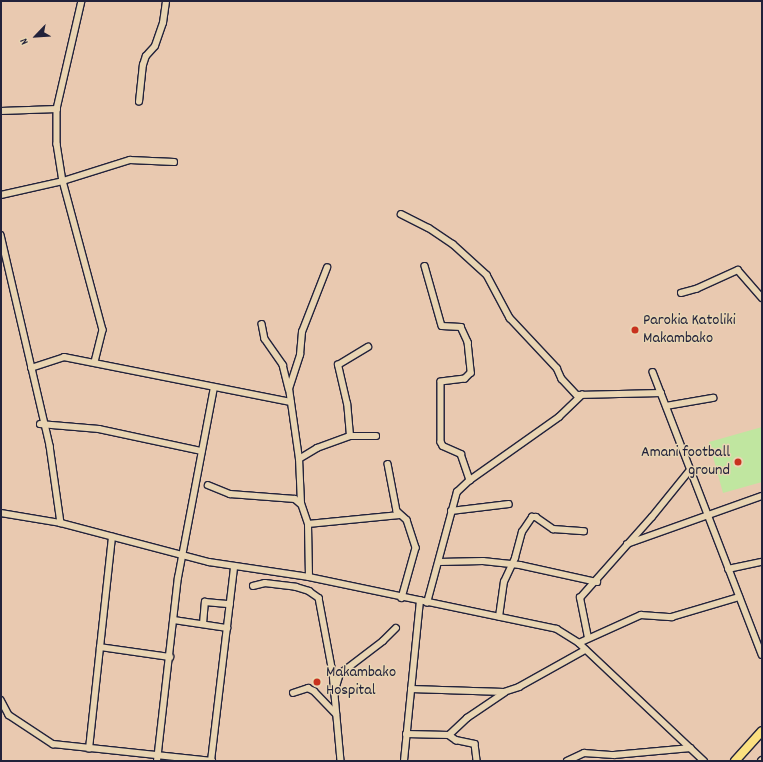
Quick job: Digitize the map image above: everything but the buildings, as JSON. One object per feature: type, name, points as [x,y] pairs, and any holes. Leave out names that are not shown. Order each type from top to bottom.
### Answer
[{"type":"highway","points":[[735,761],[762,731]]},
{"type":"street","points":[[82,1],[57,109],[57,144],[63,180],[103,330],[96,362]]},
{"type":"street","points":[[139,102],[143,65],[146,56],[155,46],[163,22],[166,1]]},
{"type":"street","points":[[1,111],[57,109]]},
{"type":"street","points":[[1,195],[63,180],[130,160],[174,162]]},
{"type":"street","points":[[402,214],[429,228],[453,244],[487,275],[510,318],[520,331],[557,368],[562,379],[577,395],[661,393]]},
{"type":"street","points":[[1,235],[31,368],[61,523]]},
{"type":"street","points":[[425,266],[442,326],[461,327],[468,342],[471,373],[465,379],[441,382],[441,442],[461,454],[470,480]]},
{"type":"street","points":[[289,390],[300,355],[302,332],[327,268]]},
{"type":"street","points":[[681,293],[696,290],[738,270],[762,298]]},
{"type":"street","points":[[262,324],[265,339],[278,354],[283,365],[289,390],[299,459],[301,504],[308,524],[309,577]]},
{"type":"street","points":[[350,436],[347,404],[338,365],[368,348]]},
{"type":"street","points":[[31,368],[64,357],[96,362],[214,388],[291,402]]},
{"type":"street","points":[[653,372],[762,655]]},
{"type":"street","points":[[158,759],[182,555],[214,388]]},
{"type":"street","points":[[427,602],[457,492],[470,480],[559,416],[582,395]]},
{"type":"street","points":[[666,406],[713,398]]},
{"type":"street","points":[[42,424],[99,429],[202,451]]},
{"type":"street","points":[[299,459],[317,448],[350,436],[376,436]]},
{"type":"street","points":[[388,464],[397,511],[407,520],[416,548],[402,598]]},
{"type":"street","points":[[588,638],[579,602],[690,470]]},
{"type":"street","points":[[208,485],[230,494],[295,499],[301,504]]},
{"type":"street","points":[[627,544],[707,514],[762,496]]},
{"type":"street","points":[[451,511],[509,504]]},
{"type":"street","points":[[1,513],[61,523],[234,567],[309,577],[402,598],[558,628],[579,643],[704,761]]},
{"type":"street","points":[[308,524],[400,515]]},
{"type":"street","points":[[499,617],[504,582],[512,565],[522,532],[534,516],[553,529],[584,531]]},
{"type":"street","points":[[89,749],[112,537]]},
{"type":"street","points":[[439,562],[483,561],[512,565],[596,582]]},
{"type":"street","points":[[728,569],[762,562]]},
{"type":"street","points":[[1,700],[2,709],[9,715],[53,744],[158,759],[211,761],[234,567]]},
{"type":"street","points":[[253,586],[265,583],[296,587],[309,591],[319,598],[328,636],[341,761]]},
{"type":"street","points":[[579,643],[640,615],[672,617],[739,597]]},
{"type":"street","points":[[404,761],[420,601]]},
{"type":"street","points":[[203,624],[205,602],[230,604]]},
{"type":"street","points":[[174,620],[227,628]]},
{"type":"street","points":[[334,694],[340,674],[383,641],[396,628]]},
{"type":"street","points":[[100,647],[170,657]]},
{"type":"street","points":[[449,736],[467,718],[504,692],[519,687],[585,650]]},
{"type":"street","points":[[293,692],[308,688],[314,691],[336,714]]},
{"type":"street","points":[[411,689],[504,692]]},
{"type":"street","points":[[406,734],[449,736],[456,740],[475,744],[477,761]]},
{"type":"street","points":[[567,761],[584,753],[614,755],[691,748]]},
{"type":"green space","name":"Amani football ground","points":[[762,427],[762,482],[723,493],[709,442]]},
{"type":"place","name":"Parokia Katoliki Makambako","points":[[635,330]]},
{"type":"place","name":"Amani football ground","points":[[738,462]]},
{"type":"place","name":"Makambako Hospital","points":[[317,682]]}]
